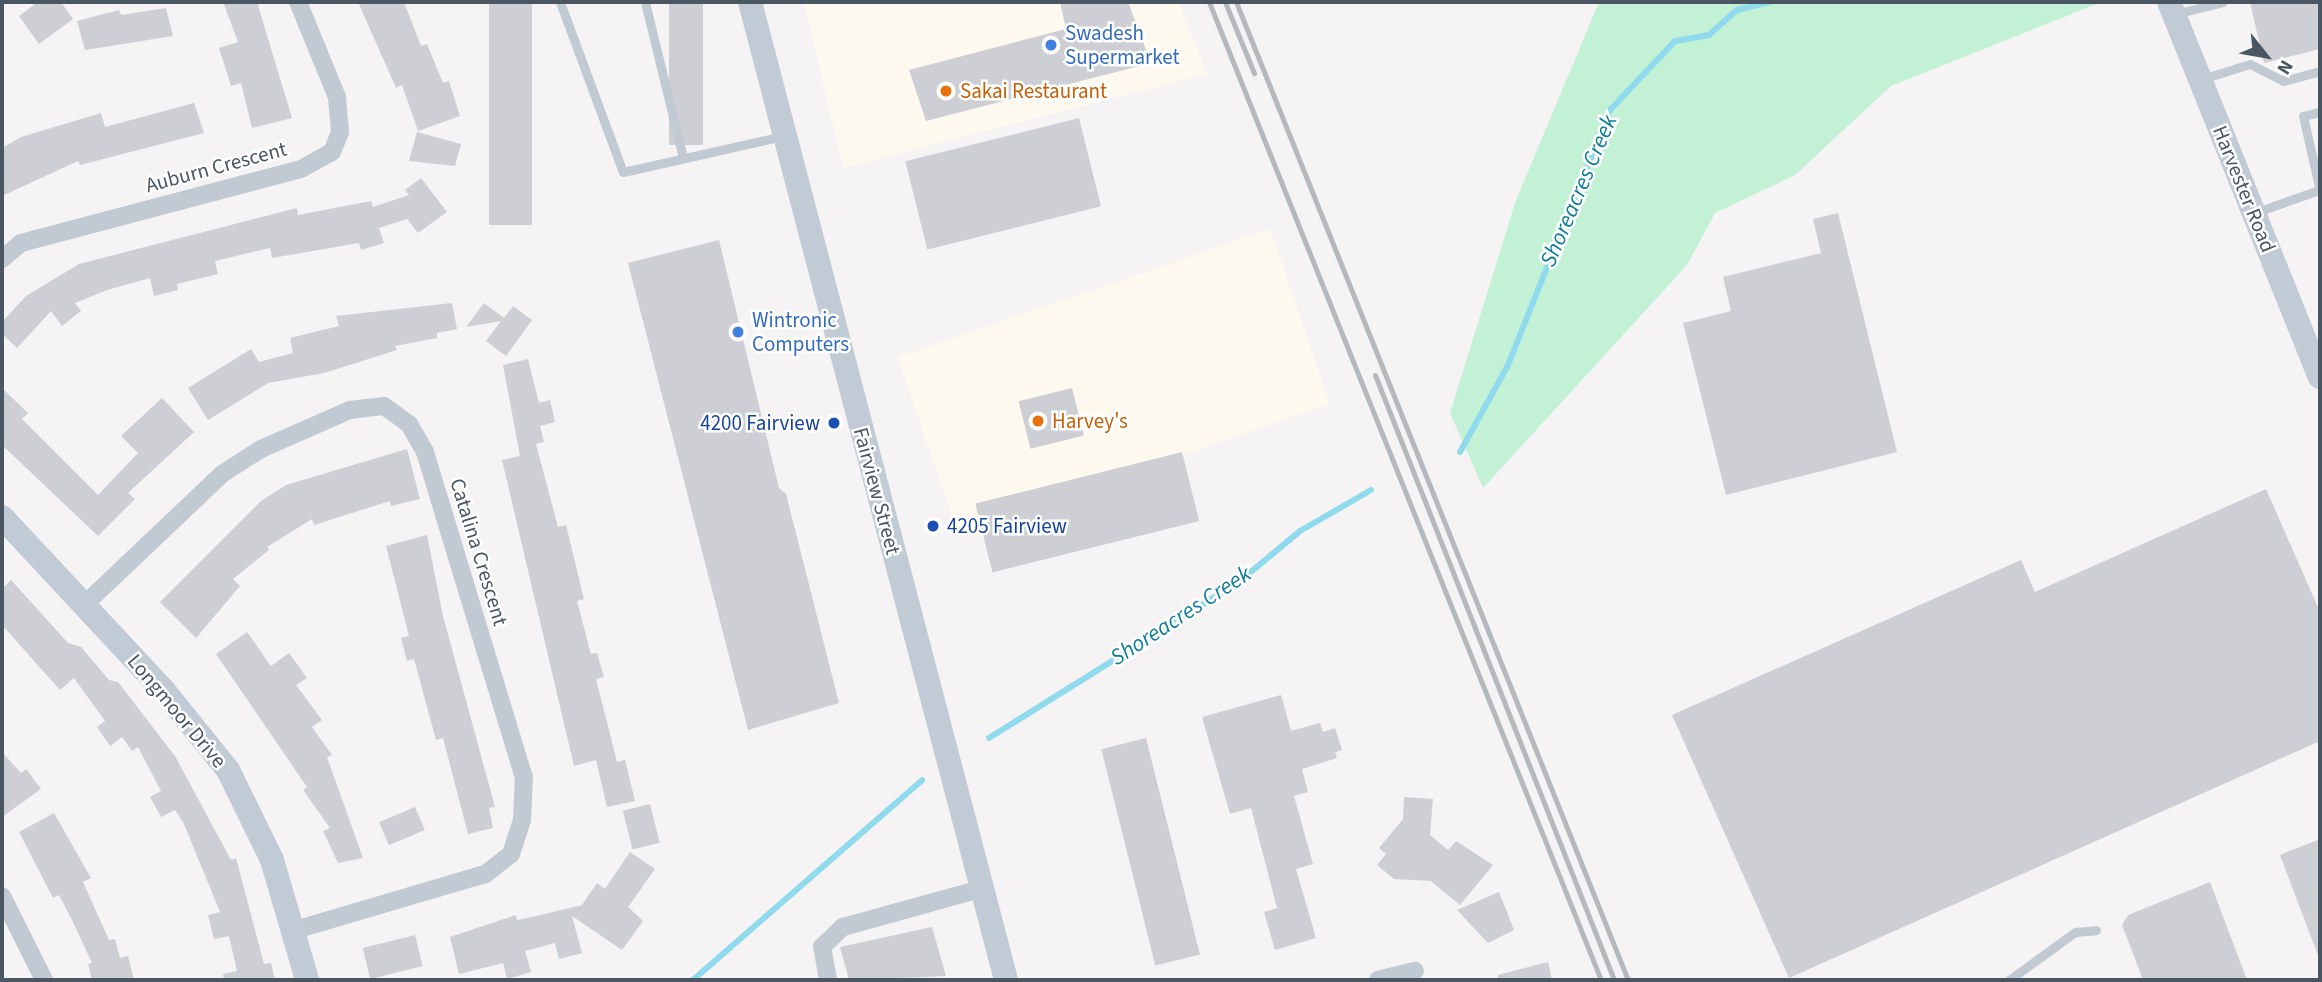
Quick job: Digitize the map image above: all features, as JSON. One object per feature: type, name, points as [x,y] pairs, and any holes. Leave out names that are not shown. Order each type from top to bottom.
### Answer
[{"type":"main road","name":"Fairview Street","points":[[750,2],[1006,980]]},
{"type":"main road","name":"Harvester Road","points":[[2172,8],[2320,377]]},
{"type":"main road","name":"Longmoor Drive","points":[[2,517],[84,605],[228,770],[272,860],[307,980]]},
{"type":"street","name":"Auburn Crescent","points":[[2,260],[21,243],[301,169],[332,152],[340,132],[337,97],[298,2]]},
{"type":"street","name":"Catalina Crescent","points":[[84,605],[222,474],[261,449],[350,410],[384,406],[409,424],[425,452],[524,777],[522,820],[511,854],[485,874],[291,931]]},
{"type":"street","points":[[828,980],[822,947],[843,927],[980,888]]},
{"type":"street","points":[[2,896],[44,980]]},
{"type":"street","points":[[1378,980],[1415,971]]},
{"type":"lane","points":[[560,2],[623,172],[785,135]]},
{"type":"lane","points":[[645,2],[683,158]]},
{"type":"lane","points":[[2172,8],[2223,2]]},
{"type":"lane","points":[[2200,80],[2250,64],[2283,81],[2320,71]]},
{"type":"lane","points":[[2254,213],[2319,190],[2303,116],[2320,112]]},
{"type":"lane","points":[[2009,980],[2075,932],[2096,930]]},
{"type":"shaded area","points":[[804,2],[1179,2],[1207,74],[843,168]]},
{"type":"shaded area","points":[[1270,229],[1330,404],[958,532],[897,357]]},
{"type":"green space","points":[[1599,2],[2102,2],[1891,86],[1795,175],[1715,213],[1687,265],[1483,488],[1450,413],[1516,200]]},
{"type":"building","points":[[38,2],[61,2],[73,19],[39,44],[19,16]]},
{"type":"building","points":[[223,2],[257,2],[292,118],[252,128],[241,83],[231,86],[219,48],[238,42]]},
{"type":"building","points":[[358,2],[404,2],[421,46],[427,44],[443,83],[449,81],[460,116],[418,131],[402,85],[396,88]]},
{"type":"building","points":[[489,2],[532,2],[532,225],[489,225]]},
{"type":"building","points":[[669,2],[703,2],[703,145],[669,145]]},
{"type":"building","points":[[1060,2],[1128,2],[1151,63],[926,121],[909,70],[1066,29]]},
{"type":"building","points":[[2250,2],[2320,2],[2320,49],[2264,63]]},
{"type":"building","points":[[166,8],[173,36],[85,50],[77,21],[119,10],[121,15]]},
{"type":"building","points":[[194,103],[204,133],[80,165],[78,161],[2,196],[2,148],[21,137],[101,113],[105,127]]},
{"type":"building","points":[[1079,118],[1101,206],[927,250],[905,161]]},
{"type":"building","points":[[417,132],[461,144],[455,166],[409,161]]},
{"type":"building","points":[[421,178],[447,212],[418,233],[407,219],[379,228],[384,243],[361,250],[359,243],[272,258],[270,248],[215,261],[218,274],[177,284],[178,290],[154,296],[150,278],[107,290],[75,303],[81,311],[62,326],[51,311],[17,348],[2,334],[2,322],[26,296],[79,264],[297,208],[298,215],[371,201],[373,207],[409,195],[405,190]]},
{"type":"building","points":[[1838,213],[1897,452],[1726,495],[1683,323],[1731,311],[1723,277],[1821,253],[1813,219]]},
{"type":"building","points":[[719,240],[779,488],[786,494],[839,703],[748,730],[628,263]]},
{"type":"building","points":[[452,303],[457,329],[437,333],[437,338],[395,346],[397,350],[324,373],[268,383],[208,420],[188,388],[251,349],[259,362],[293,353],[290,338],[339,326],[336,316]]},
{"type":"building","points":[[484,303],[504,318],[513,306],[532,320],[506,356],[486,341],[501,321],[466,327]]},
{"type":"building","points":[[528,359],[539,403],[550,400],[555,422],[540,426],[544,442],[536,444],[558,527],[566,525],[584,599],[577,601],[591,654],[597,653],[604,677],[596,679],[617,762],[625,760],[635,801],[607,807],[596,760],[574,766],[502,460],[520,456],[503,365]]},
{"type":"building","points":[[2,388],[28,413],[22,419],[98,495],[138,453],[121,436],[162,398],[194,432],[128,493],[135,499],[98,536],[2,445]]},
{"type":"building","points":[[1072,388],[1084,436],[1030,449],[1019,401]]},
{"type":"building","points":[[407,449],[420,499],[391,506],[390,501],[314,525],[312,519],[267,547],[269,550],[233,579],[240,586],[196,638],[160,602],[261,501],[286,485]]},
{"type":"building","points":[[1182,452],[1199,521],[993,572],[975,504]]},
{"type":"building","points":[[2266,489],[2320,612],[2320,741],[1789,978],[1672,715],[2021,560],[2035,592]]},
{"type":"building","points":[[427,535],[443,616],[495,807],[489,808],[493,828],[468,834],[443,738],[436,740],[414,659],[407,661],[401,638],[409,636],[386,546]]},
{"type":"building","points":[[11,580],[68,643],[81,647],[109,680],[118,682],[175,756],[231,860],[236,858],[264,964],[271,963],[275,980],[224,980],[223,974],[237,971],[229,936],[214,939],[208,915],[220,912],[184,824],[175,810],[161,817],[150,797],[161,791],[138,747],[132,751],[122,737],[110,746],[97,727],[105,721],[74,678],[60,690],[2,625],[2,589]]},
{"type":"building","points":[[247,632],[271,666],[289,653],[307,678],[296,685],[322,720],[312,727],[332,755],[327,757],[363,858],[338,863],[323,831],[330,828],[303,790],[307,787],[216,654]]},
{"type":"building","points":[[1281,695],[1291,731],[1320,723],[1323,732],[1335,728],[1342,750],[1335,752],[1337,758],[1302,769],[1308,792],[1294,796],[1313,864],[1296,869],[1316,938],[1275,950],[1264,912],[1277,908],[1251,808],[1230,814],[1202,717]]},
{"type":"building","points":[[1146,738],[1200,954],[1155,966],[1101,749]]},
{"type":"building","points":[[2,752],[21,773],[26,769],[41,789],[2,817]]},
{"type":"building","points":[[1404,797],[1433,799],[1430,835],[1448,850],[1456,841],[1493,865],[1460,905],[1431,881],[1394,879],[1377,865],[1386,854],[1379,848],[1403,819]]},
{"type":"building","points":[[650,804],[660,843],[633,850],[623,811]]},
{"type":"building","points":[[415,807],[425,830],[389,845],[379,822]]},
{"type":"building","points":[[54,813],[91,878],[83,882],[109,940],[115,939],[120,958],[128,956],[134,980],[92,980],[88,964],[92,963],[73,922],[59,895],[53,898],[19,832]]},
{"type":"building","points":[[2320,839],[2320,958],[2319,958],[2280,855]]},
{"type":"building","points":[[630,852],[655,869],[628,907],[643,921],[622,950],[572,916],[582,953],[559,959],[555,943],[525,951],[531,972],[507,979],[503,963],[459,974],[450,937],[516,915],[517,920],[582,905],[597,883],[605,889]]},
{"type":"building","points":[[2210,882],[2247,980],[2143,980],[2122,925],[2128,915]]},
{"type":"building","points":[[1499,892],[1514,930],[1488,943],[1457,910]]},
{"type":"building","points":[[932,927],[946,976],[849,980],[840,947]]},
{"type":"building","points":[[415,935],[423,966],[370,979],[363,948]]},
{"type":"building","points":[[1548,962],[1552,980],[1498,980],[1498,975]]},
{"type":"waterway","name":"Shoreacres Creek","points":[[1460,452],[1508,365],[1610,110],[1675,41],[1709,35],[1737,10],[1770,2]]},
{"type":"waterway","name":"Shoreacres Creek","points":[[989,738],[1240,581],[1300,531],[1371,490]]},
{"type":"waterway","name":"Shoreacres Creek","points":[[693,980],[922,780]]},
{"type":"railway","points":[[1209,2],[1601,980]]},
{"type":"railway","points":[[1225,2],[1254,73]]},
{"type":"railway","points":[[1236,2],[1628,980]]},
{"type":"railway","points":[[1375,375],[1614,980]]},
{"type":"place","name":"Swadesh Supermarket","points":[[1051,45]]},
{"type":"place","name":"Sakai Restaurant","points":[[946,91]]},
{"type":"place","name":"Wintronic Computers","points":[[738,332]]},
{"type":"place","name":"Harvey's","points":[[1038,421]]},
{"type":"place","name":"4200 Fairview","points":[[834,423]]},
{"type":"place","name":"4205 Fairview","points":[[933,526]]}]
